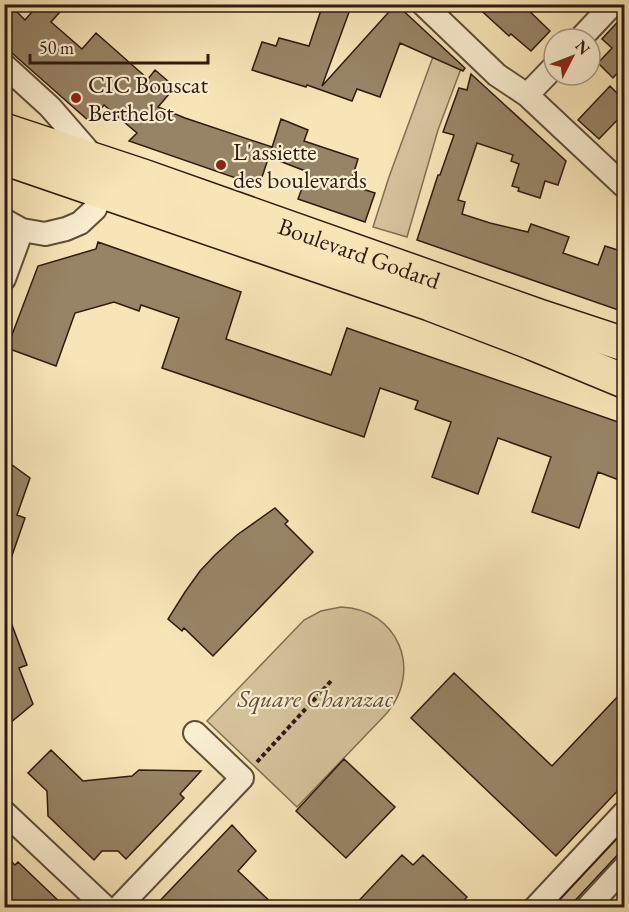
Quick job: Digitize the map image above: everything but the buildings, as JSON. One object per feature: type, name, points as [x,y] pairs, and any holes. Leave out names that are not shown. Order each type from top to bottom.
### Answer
[{"type":"main road","name":"Boulevard Godard","points":[[4,130],[143,176],[461,289],[624,344]]},
{"type":"main road","name":"Boulevard Godard","points":[[4,159],[430,304],[624,381]]},
{"type":"street","points":[[423,4],[497,75],[527,95],[624,186]]},
{"type":"street","points":[[591,27],[613,4]]},
{"type":"street","points":[[4,65],[50,107],[96,160],[103,192],[95,209],[80,223],[66,229],[45,234],[14,225],[4,279]]},
{"type":"street","points":[[527,95],[542,79]]},
{"type":"street","points":[[118,908],[242,778],[195,733]]},
{"type":"street","points":[[4,812],[106,908]]},
{"type":"street","points":[[535,908],[624,813]]},
{"type":"street","points":[[587,908],[624,868]]},
{"type":"path","points":[[242,778],[332,680]]},
{"type":"green space","points":[[438,43],[462,66],[438,130],[407,237],[373,227]]},
{"type":"green space","name":"Square Charazac","points":[[341,607],[361,610],[377,618],[390,630],[399,645],[403,661],[403,679],[398,696],[387,713],[297,807],[207,721],[304,620],[321,611]]},
{"type":"green space","points":[[624,824],[624,856],[576,907],[545,908]]},
{"type":"tram line","points":[[552,908],[624,831]]},
{"type":"tram line","points":[[568,908],[624,848]]},
{"type":"place","name":"CIC Bouscat Berthelot","points":[[76,98]]},
{"type":"place","name":"L'assiette des boulevards","points":[[221,165]]}]
